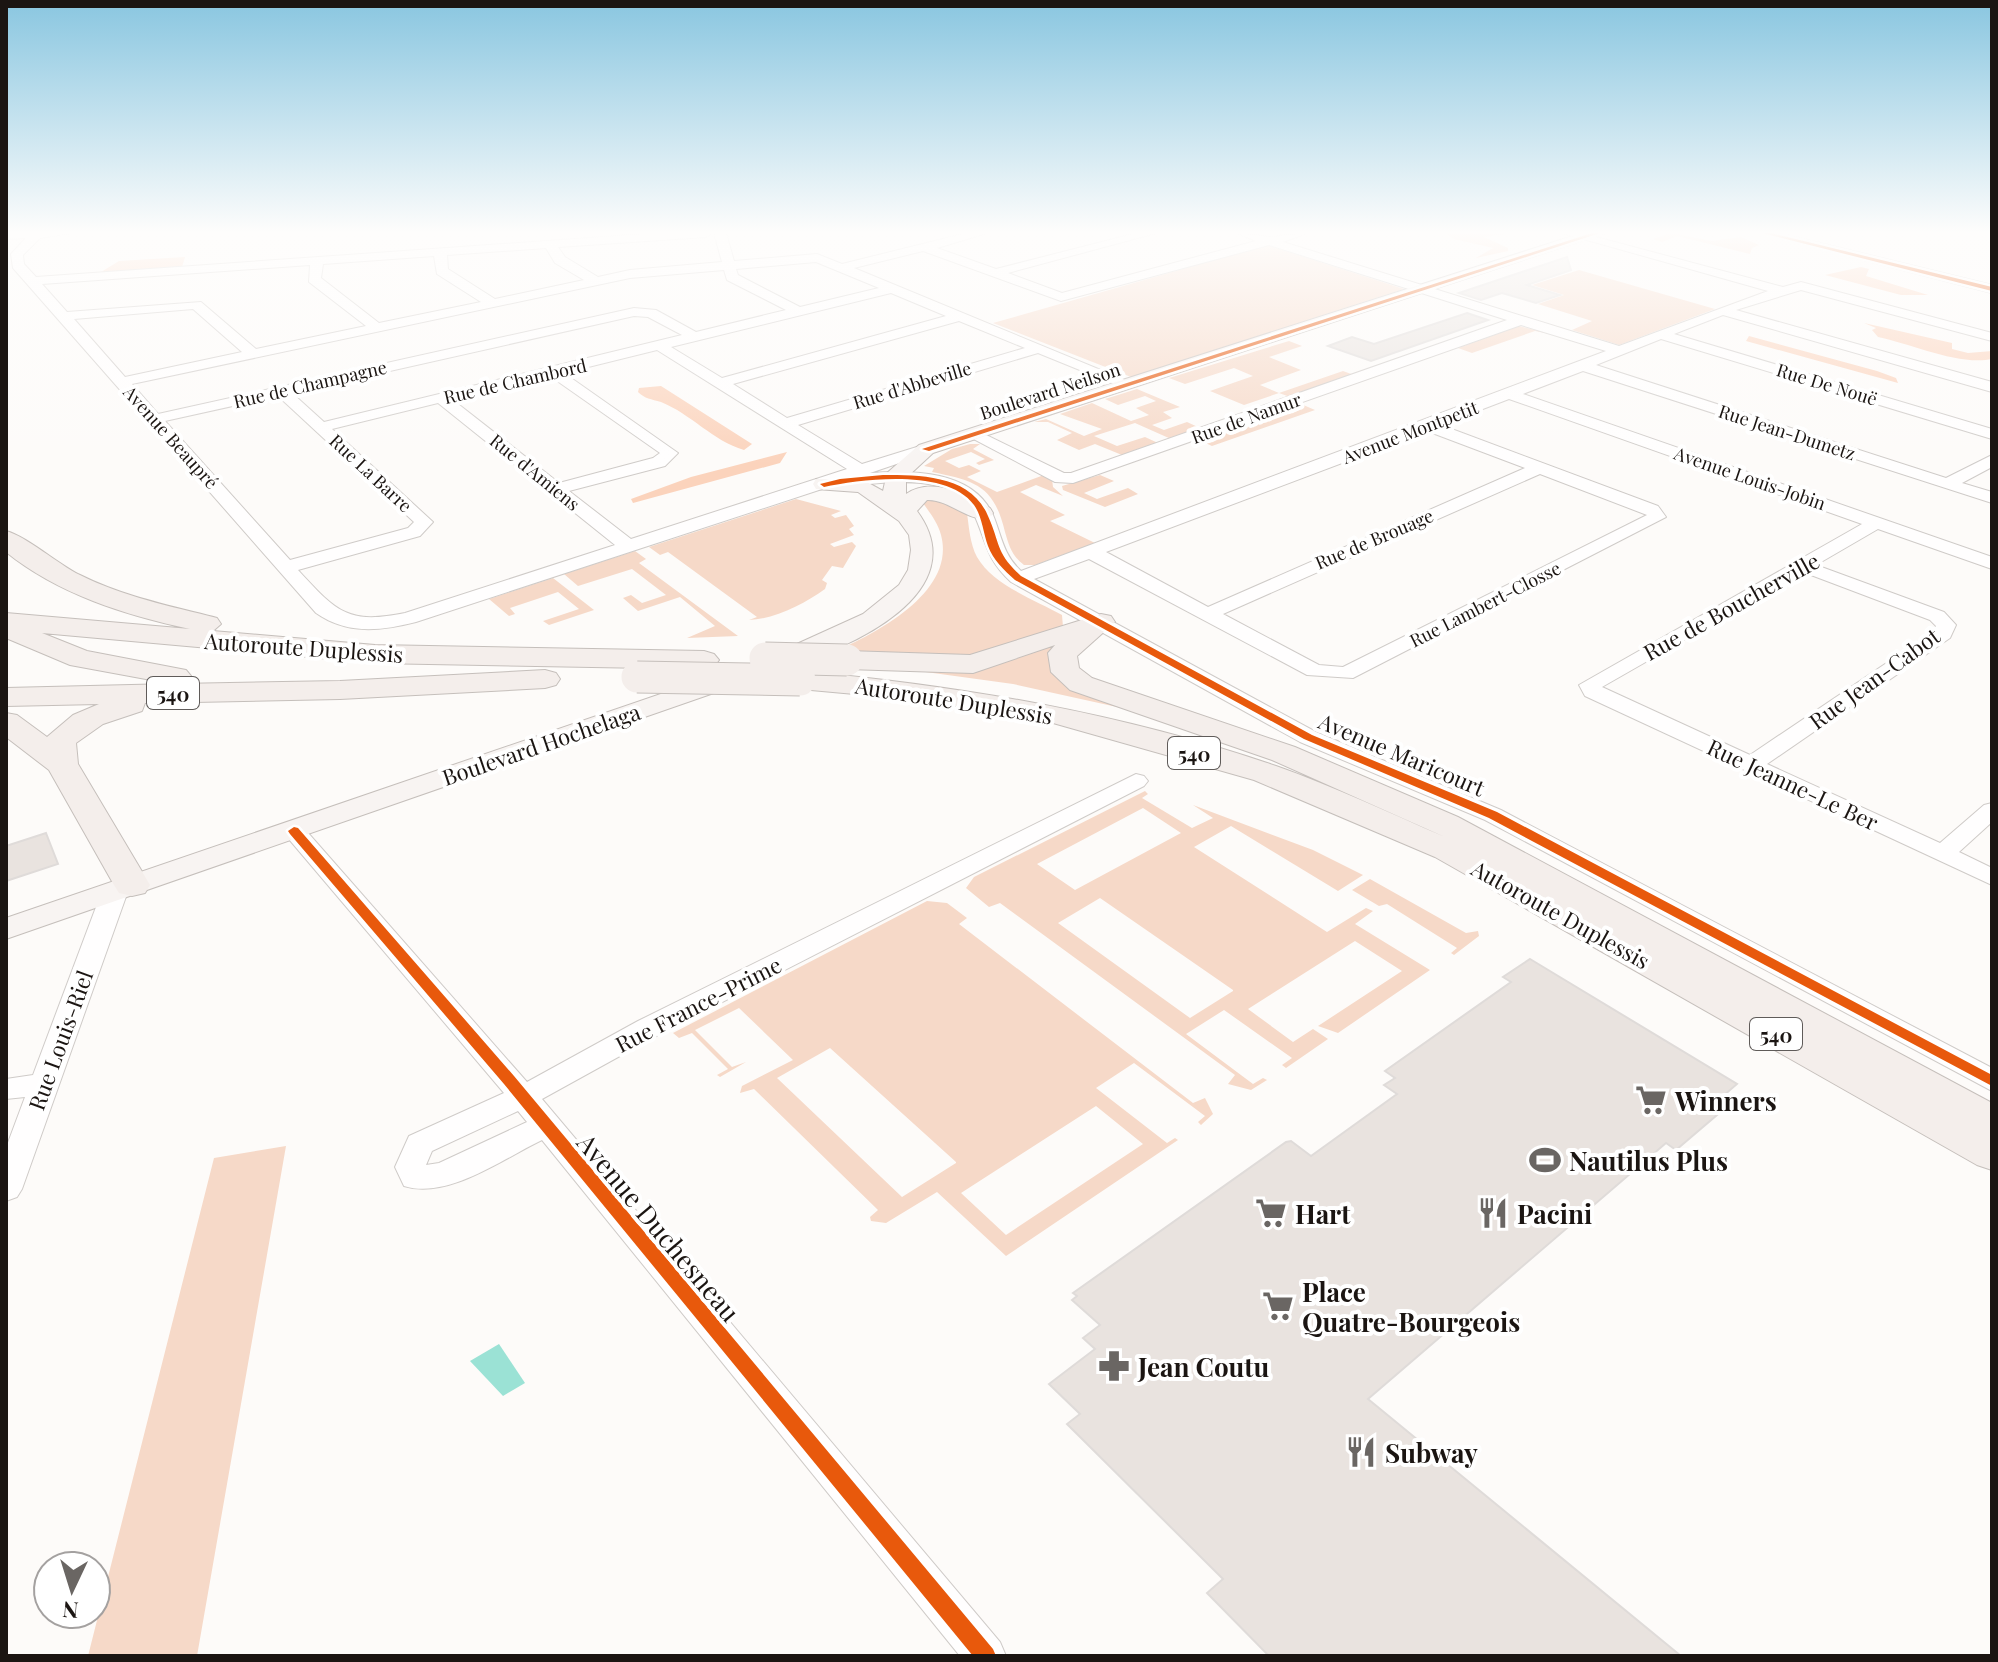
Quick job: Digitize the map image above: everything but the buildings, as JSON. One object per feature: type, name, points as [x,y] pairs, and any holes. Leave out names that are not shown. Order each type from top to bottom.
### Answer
[{"type":"highway","points":[[6,539],[54,572],[93,590],[193,622],[461,668]]},
{"type":"highway","points":[[6,610],[64,622]]},
{"type":"highway","name":"Autoroute Duplessis","points":[[6,624],[64,622],[461,668],[637,677],[800,680],[920,691],[1049,712],[1265,773],[1447,850],[1992,1154]]},
{"type":"highway","points":[[841,664],[973,664],[1009,654],[1076,627],[1101,622]]},
{"type":"highway","points":[[1101,622],[1063,653],[1062,664],[1066,674],[1081,684],[1198,721],[1331,771],[1483,841],[1516,863]]},
{"type":"highway","points":[[6,624],[71,656],[167,675],[219,679],[461,668]]},
{"type":"highway","name":"Autoroute Duplessis","points":[[6,697],[340,690],[461,668],[704,660],[841,664],[994,687],[1151,719],[1313,771],[1516,863],[1992,1122]]},
{"type":"highway","points":[[6,704],[340,690]]},
{"type":"highway","points":[[123,888],[62,764],[60,741],[73,727],[95,715],[130,705],[231,696]]},
{"type":"highway","points":[[6,722],[62,764]]},
{"type":"main road","name":"Boulevard Neilson","points":[[926,449],[1358,311]]},
{"type":"main road","points":[[895,478],[906,462],[926,449]]},
{"type":"main road","name":"Boulevard Hochelaga","points":[[6,929],[294,831],[848,634],[890,606],[914,579],[923,553],[922,543],[894,495],[895,478]]},
{"type":"main road","points":[[824,484],[863,486],[910,521]]},
{"type":"main road","points":[[910,521],[905,512],[908,504],[925,493],[948,495],[982,513]]},
{"type":"street","name":"Avenue Beaupré","points":[[59,311],[331,616],[359,624]]},
{"type":"street","points":[[64,316],[129,311]]},
{"type":"street","points":[[202,311],[253,354]]},
{"type":"street","points":[[355,311],[377,328]]},
{"type":"street","points":[[122,382],[459,311]]},
{"type":"street","name":"Rue de Champagne","points":[[155,419],[643,311],[695,337]]},
{"type":"street","name":"Rue de Chambord","points":[[321,427],[798,311]]},
{"type":"street","points":[[947,311],[1129,385]]},
{"type":"street","points":[[1491,311],[1620,351]]},
{"type":"street","points":[[1724,311],[1992,387]]},
{"type":"street","name":"Avenue Montpetit","points":[[1018,578],[1429,426],[1724,311]]},
{"type":"street","name":"Avenue Montpetit","points":[[1893,311],[1992,337]]},
{"type":"street","points":[[439,315],[482,346]]},
{"type":"street","points":[[721,383],[960,316]]},
{"type":"street","name":"Rue de Namur","points":[[974,435],[1061,478],[1073,478],[1521,320]]},
{"type":"street","name":"Rue De Nouë","points":[[1663,335],[1992,434]]},
{"type":"street","points":[[660,346],[858,469]]},
{"type":"street","name":"Rue d'Abbeville","points":[[786,423],[1039,348]]},
{"type":"street","name":"Rue Jean-Dumetz","points":[[1583,366],[1992,498]]},
{"type":"street","points":[[552,371],[670,453],[659,462],[556,489]]},
{"type":"street","name":"Rue La Barre","points":[[281,391],[424,522],[414,532],[287,567]]},
{"type":"street","name":"Avenue Louis-Jobin","points":[[1508,394],[1992,563]]},
{"type":"street","name":"Rue d'Amiens","points":[[441,398],[629,547]]},
{"type":"street","name":"Rue Lambert-Closse","points":[[1091,552],[1314,671],[1346,674],[1657,517],[1652,510],[1429,426]]},
{"type":"street","name":"Boulevard Neilson","points":[[359,624],[409,618],[926,449]]},
{"type":"street","points":[[1947,484],[1992,460]]},
{"type":"street","name":"Rue de Brouage","points":[[1210,613],[1539,468]]},
{"type":"street","points":[[824,484],[853,478],[935,481],[958,488],[973,498],[982,513]]},
{"type":"street","name":"Avenue Maricourt","points":[[982,513],[994,555],[1018,578],[1308,737],[1493,815],[1992,1081]]},
{"type":"street","name":"Rue de Boucherville","points":[[1593,691],[1590,685],[1878,522]]},
{"type":"street","name":"Rue Jean-Cabot","points":[[1752,764],[1943,634],[1946,625],[1937,616],[1803,566]]},
{"type":"street","name":"Rue Jeanne-Le Ber","points":[[1593,691],[1992,877]]},
{"type":"street","name":"Rue France-Prime","points":[[546,1125],[444,1174],[415,1178],[410,1167],[420,1144],[522,1097],[648,1028],[1136,781]]},
{"type":"street","points":[[1942,854],[1992,810]]},
{"type":"street","name":"Avenue Duchesneau","points":[[294,831],[546,1125],[986,1656]]},
{"type":"street","name":"Rue Louis-Riel","points":[[6,1189],[43,1084],[123,888]]},
{"type":"street","points":[[6,1089],[43,1084]]},
{"type":"shaded area","points":[[1037,311],[1337,311],[1131,377],[993,323]]},
{"type":"shaded area","points":[[1559,311],[1711,311],[1619,345],[1572,330],[1592,321]]},
{"type":"shaded area","points":[[1864,323],[1952,343],[1952,349],[1968,353],[1992,351],[1992,359],[1965,360],[1878,337],[1872,330],[1876,328]]},
{"type":"shaded area","points":[[1519,326],[1555,335],[1535,331],[1472,353],[1458,348]]},
{"type":"shaded area","points":[[1749,336],[1877,371],[1896,378],[1898,383],[1746,341]]},
{"type":"shaded area","points":[[1289,341],[1302,346],[1269,357],[1301,370],[1260,385],[1279,393],[1244,405],[1210,391],[1253,376],[1234,368],[1185,384],[1169,378]]},
{"type":"shaded area","points":[[1343,371],[1354,375],[1290,397],[1279,393]]},
{"type":"shaded area","points":[[661,386],[752,444],[744,450],[733,446],[672,407],[638,392],[639,388]]},
{"type":"shaded area","points":[[1137,389],[1180,407],[1163,412],[1172,418],[1152,425],[1164,430],[1187,422],[1200,428],[1171,439],[1135,423],[1094,436],[1117,446],[1145,437],[1158,443],[1122,455],[1095,444],[1079,450],[1057,440],[1072,433],[1048,422],[1034,422],[1046,419],[1084,436],[1102,429],[1060,414],[1092,403],[1131,421],[1149,415],[1136,408],[1156,401],[1145,396],[1118,405],[1105,399]]},
{"type":"shaded area","points":[[1301,404],[1315,410],[1212,446],[1199,440]]},
{"type":"shaded area","points":[[980,444],[973,449],[994,460],[979,465],[976,463],[985,459],[971,452],[945,461],[959,468],[969,465],[981,471],[967,477],[997,492],[1044,475],[1052,479],[1053,487],[1063,496],[1036,485],[1020,492],[1065,515],[1050,521],[1095,543],[1035,565],[1024,565],[1008,542],[1001,517],[989,495],[972,483],[932,472],[934,468],[924,466],[952,449]]},
{"type":"shaded area","points":[[787,452],[780,463],[633,503],[631,499],[691,477]]},
{"type":"shaded area","points":[[1100,475],[1114,481],[1084,493],[1097,499],[1128,488],[1138,494],[1105,507],[1063,490],[1062,486]]},
{"type":"shaded area","points":[[930,496],[967,513],[973,547],[984,567],[1015,591],[1062,615],[1063,627],[988,658],[825,656],[864,638],[906,611],[936,577],[942,557],[941,535],[923,503]]},
{"type":"shaded area","points":[[796,499],[841,511],[831,515],[835,518],[846,515],[854,526],[849,529],[854,535],[830,544],[834,547],[852,542],[856,546],[843,568],[832,566],[822,580],[827,583],[825,589],[779,614],[749,620],[757,617],[668,552],[660,555],[649,547]]},
{"type":"shaded area","points":[[635,551],[646,559],[639,563],[738,636],[687,638],[715,626],[680,597],[638,611],[623,598],[631,595],[642,603],[666,595],[632,569],[578,586],[564,574]]},
{"type":"shaded area","points":[[553,578],[594,610],[549,625],[543,621],[579,609],[558,592],[510,608],[515,614],[509,616],[489,599]]},
{"type":"shaded area","points":[[1077,631],[1050,662],[1167,718],[1013,684],[882,666],[945,668]]},
{"type":"shaded area","points":[[1145,791],[1148,794],[1142,798],[1192,828],[1213,818],[1193,805],[1313,850],[1363,875],[1338,891],[1231,826],[1194,847],[1327,932],[1366,908],[1373,911],[1355,924],[1430,970],[1338,1033],[1318,1026],[1402,971],[1355,941],[1248,1009],[1293,1042],[1313,1029],[1328,1039],[1286,1068],[1282,1065],[1292,1058],[1224,1010],[1186,1034],[1253,1084],[1263,1078],[1267,1080],[1251,1090],[1228,1084],[1235,1075],[1000,903],[989,907],[966,888],[974,877]],"holes":[[[1143,808],[1181,833],[1075,890],[1037,864]],[[1100,898],[1233,990],[1233,991],[1190,1018],[1058,923]]]},
{"type":"shaded area","points":[[1370,879],[1466,933],[1478,931],[1479,936],[1454,955],[1451,953],[1457,948],[1387,904],[1379,906],[1352,890]]},
{"type":"shaded area","points":[[927,901],[947,903],[967,918],[959,924],[1193,1103],[1205,1098],[1213,1114],[1201,1125],[1198,1122],[1205,1116],[1134,1063],[1096,1088],[1167,1143],[1175,1138],[1178,1140],[1006,1256],[937,1192],[886,1223],[871,1221],[870,1217],[878,1210],[754,1089],[740,1093],[742,1086],[793,1060],[739,1008],[695,1030],[732,1067],[746,1062],[720,1077],[717,1075],[728,1069],[692,1033],[679,1038],[673,1033]],"holes":[[[830,1048],[956,1162],[956,1163],[902,1197],[777,1078]],[[1096,1106],[1143,1144],[1006,1235],[961,1193]]]},
{"type":"shaded area","points":[[286,1146],[197,1656],[88,1656],[95,1630],[112,1630],[112,1561],[214,1158]]},
{"type":"shaded area","points":[[499,1344],[525,1383],[503,1396],[470,1361]]},
{"type":"cycle path","points":[[926,449],[1356,311]]},
{"type":"cycle path","points":[[824,484],[883,477],[906,478],[929,480],[967,492],[984,515],[999,559],[1018,578],[1308,737],[1493,815],[1992,1081]]},
{"type":"cycle path","points":[[294,831],[509,1080],[986,1656]]},
{"type":"place","name":"Winners","points":[[1651,1100]]},
{"type":"place","name":"Nautilus Plus","points":[[1545,1160]]},
{"type":"place","name":"Hart","points":[[1271,1213]]},
{"type":"place","name":"Pacini","points":[[1493,1213]]},
{"type":"place","name":"Place Quatre-Bourgeois","points":[[1278,1306]]},
{"type":"place","name":"Jean Coutu","points":[[1114,1366]]},
{"type":"place","name":"Subway","points":[[1361,1452]]}]
